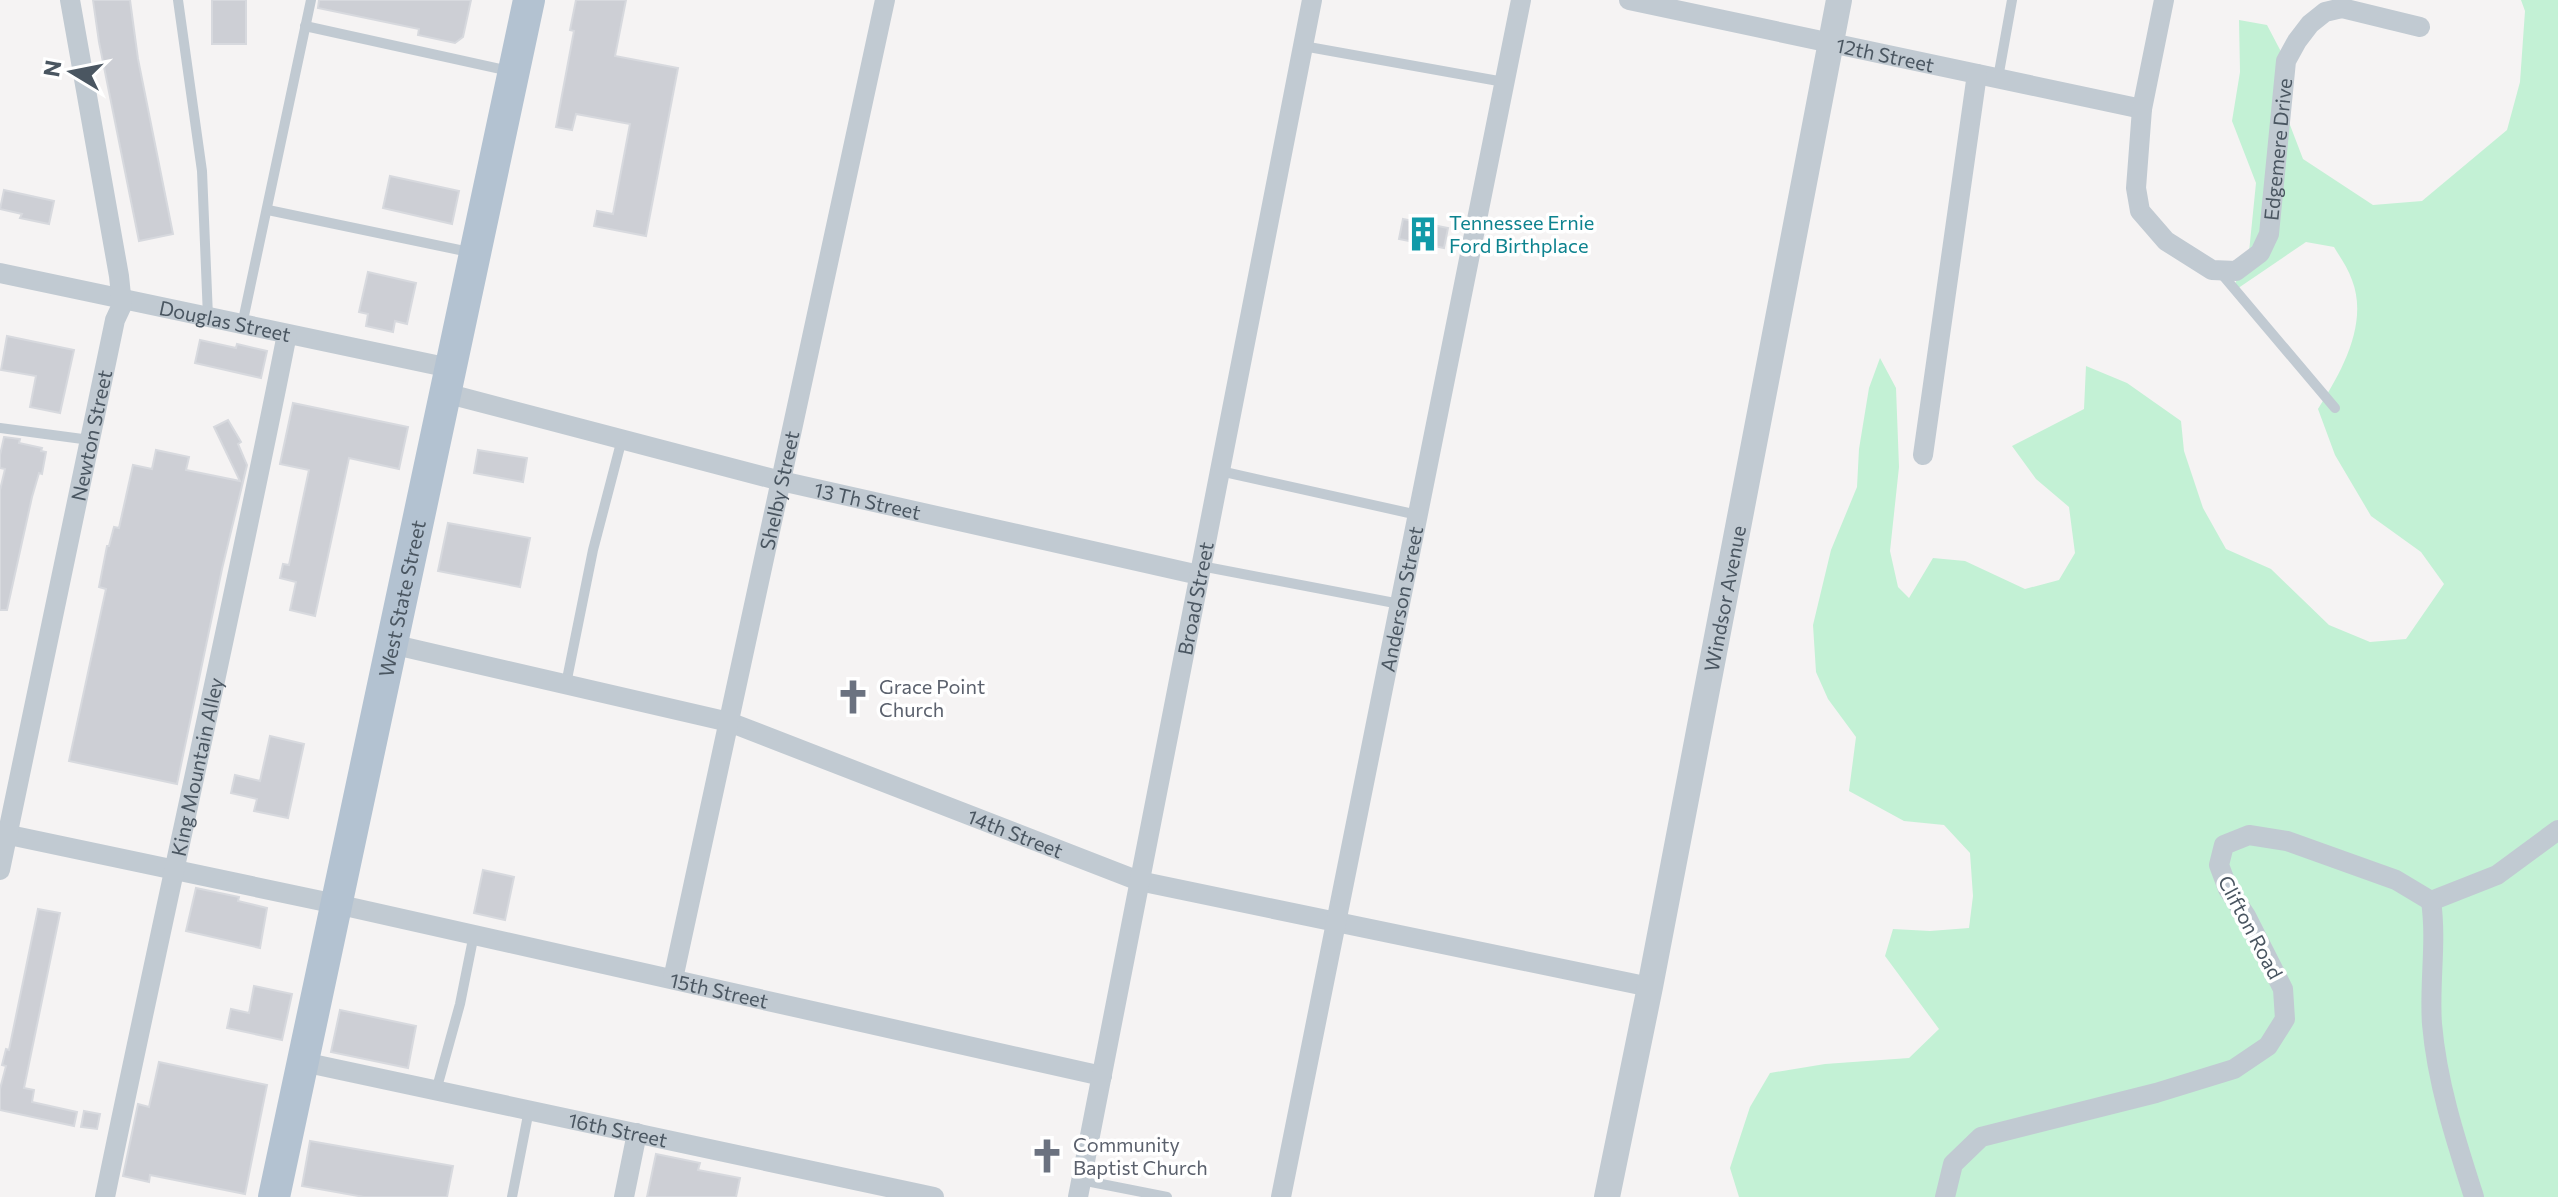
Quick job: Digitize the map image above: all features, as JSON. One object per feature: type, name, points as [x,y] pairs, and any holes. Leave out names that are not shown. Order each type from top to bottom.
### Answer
[{"type":"main road","name":"West State Street","points":[[274,1197],[529,0]]},
{"type":"street","name":"Newton Street","points":[[0,870],[4,833],[121,299],[70,0]]},
{"type":"street","name":"Shelby Street","points":[[673,979],[885,0]]},
{"type":"street","name":"Broad Street","points":[[1080,1188],[1312,0]]},
{"type":"street","name":"Anderson Street","points":[[1281,1197],[1521,0]]},
{"type":"street","name":"12th Street","points":[[1629,0],[2142,109]]},
{"type":"street","name":"Windsor Avenue","points":[[1607,1197],[1839,0]]},
{"type":"street","points":[[2164,0],[2142,109],[2136,188],[2140,211],[2166,241],[2212,270],[2218,270]]},
{"type":"street","name":"Edgemere Drive","points":[[2218,270],[2236,271],[2260,253],[2269,234],[2286,61],[2310,24],[2325,12],[2342,8],[2420,27]]},
{"type":"street","points":[[1923,455],[1987,76]]},
{"type":"street","name":"Douglas Street","points":[[0,273],[287,334],[448,380]]},
{"type":"street","name":"King Mountain Alley","points":[[105,1197],[225,623],[249,527],[287,334]]},
{"type":"street","name":"13 Th Street","points":[[448,380],[622,439],[781,481],[1200,570]]},
{"type":"street","name":"14th Street","points":[[391,644],[729,722],[1139,881],[1650,987]]},
{"type":"street","points":[[2474,1197],[2449,1121],[2432,1024],[2434,921],[2431,901],[2497,875],[2558,830]]},
{"type":"street","name":"15th Street","points":[[4,833],[474,934],[1102,1076]]},
{"type":"street","name":"Clifton Road","points":[[1945,1197],[1953,1164],[1981,1137],[2156,1093],[2234,1069],[2268,1046],[2285,1019],[2283,989],[2246,916],[2228,889],[2219,865],[2224,845],[2249,835],[2287,841],[2396,880],[2431,901]]},
{"type":"street","name":"16th Street","points":[[303,1062],[934,1197]]},
{"type":"street","points":[[624,1197],[637,1133]]},
{"type":"lane","points":[[178,0],[202,171],[208,317]]},
{"type":"lane","points":[[242,325],[311,0]]},
{"type":"lane","points":[[1987,76],[2012,0]]},
{"type":"lane","points":[[305,26],[513,71]]},
{"type":"lane","points":[[1303,46],[1504,82]]},
{"type":"lane","points":[[268,210],[475,253]]},
{"type":"lane","points":[[2218,270],[2335,408]]},
{"type":"lane","points":[[0,428],[90,440]]},
{"type":"lane","points":[[566,684],[593,550],[622,439]]},
{"type":"lane","points":[[1220,471],[1418,515]]},
{"type":"lane","points":[[1200,570],[1400,604]]},
{"type":"lane","points":[[436,1091],[460,1004],[474,934]]},
{"type":"lane","points":[[512,1197],[529,1110]]},
{"type":"lane","points":[[1080,1188],[1167,1197]]},
{"type":"green space","points":[[2521,0],[2558,0],[2558,1197],[1739,1197],[1730,1168],[1750,1107],[1770,1073],[1825,1064],[1909,1058],[1939,1029],[1885,956],[1893,929],[1930,931],[1969,928],[1973,896],[1970,853],[1944,825],[1904,821],[1849,791],[1856,737],[1828,699],[1816,672],[1813,625],[1831,550],[1857,487],[1859,449],[1869,388],[1880,358],[1896,388],[1899,467],[1890,551],[1898,587],[1909,598],[1933,558],[1965,561],[2025,589],[2059,580],[2075,553],[2069,507],[2036,479],[2012,446],[2084,409],[2086,366],[2127,383],[2181,421],[2184,451],[2203,508],[2226,549],[2271,569],[2329,625],[2370,642],[2406,639],[2444,584],[2421,552],[2371,516],[2335,455],[2318,409],[2343,364],[2355,331],[2356,297],[2348,271],[2334,247],[2306,242],[2231,293],[2249,252],[2256,183],[2232,121],[2240,72],[2239,20],[2267,25],[2289,67],[2290,125],[2303,159],[2373,205],[2422,201],[2507,130],[2520,82],[2525,11]]},
{"type":"building","points":[[93,0],[130,0],[138,59],[173,234],[139,241]]},
{"type":"building","points":[[212,0],[246,0],[246,44],[212,44]]},
{"type":"building","points":[[319,0],[471,0],[463,37],[455,43],[418,35],[419,29],[318,8]]},
{"type":"building","points":[[576,0],[626,0],[615,56],[678,68],[646,236],[594,226],[597,211],[613,214],[630,124],[576,114],[572,130],[556,127],[574,31],[570,30]]},
{"type":"building","points":[[390,176],[459,191],[452,224],[383,208]]},
{"type":"building","points":[[4,190],[54,201],[49,224],[20,218],[22,214],[0,209]]},
{"type":"building","name":"Tennessee Ernie Ford Birthplace","points":[[1403,219],[1448,228],[1444,248],[1399,239]]},
{"type":"building","points":[[368,272],[416,283],[407,324],[395,321],[393,332],[366,326],[368,314],[359,312]]},
{"type":"building","points":[[7,336],[74,350],[60,413],[30,407],[36,376],[1,370]]},
{"type":"building","points":[[200,340],[267,351],[261,378],[195,363]]},
{"type":"building","points":[[293,403],[408,427],[399,469],[349,458],[315,616],[290,610],[296,582],[280,578],[283,564],[289,565],[309,470],[280,464]]},
{"type":"building","points":[[228,420],[241,442],[238,444],[247,465],[177,784],[69,761],[106,589],[99,587],[107,546],[114,527],[119,528],[133,465],[152,469],[156,450],[189,457],[186,470],[240,481],[214,427]]},
{"type":"building","points":[[4,437],[20,439],[19,443],[42,448],[41,451],[46,452],[42,474],[39,473],[32,497],[7,610],[0,610],[0,490],[5,469],[0,468],[0,455]]},
{"type":"building","points":[[478,450],[527,458],[523,482],[474,473]]},
{"type":"building","points":[[448,523],[530,538],[520,587],[438,571]]},
{"type":"building","points":[[270,736],[304,744],[288,818],[254,811],[257,799],[231,793],[235,775],[260,781]]},
{"type":"building","points":[[483,870],[514,877],[505,920],[474,913]]},
{"type":"building","points":[[196,888],[239,897],[238,901],[267,908],[260,948],[186,931]]},
{"type":"building","points":[[38,909],[60,913],[24,1088],[34,1090],[32,1102],[77,1112],[74,1126],[0,1110],[0,1089],[6,1066],[2,1065],[6,1049],[9,1050]]},
{"type":"building","points":[[254,986],[292,994],[282,1040],[227,1028],[231,1009],[249,1013]]},
{"type":"building","points":[[340,1010],[416,1026],[408,1068],[331,1052]]},
{"type":"building","points":[[159,1062],[267,1085],[245,1194],[150,1175],[149,1182],[123,1176],[138,1104],[149,1107]]},
{"type":"building","points":[[84,1111],[100,1114],[97,1129],[81,1127]]},
{"type":"building","points":[[310,1141],[453,1166],[447,1197],[364,1197],[302,1186]]},
{"type":"building","points":[[656,1154],[700,1163],[698,1170],[740,1178],[736,1197],[647,1197]]},
{"type":"place","name":"Tennessee Ernie Ford Birthplace","points":[[1423,234]]},
{"type":"place","name":"Grace Point Church","points":[[853,697]]},
{"type":"place","name":"Community Baptist Church","points":[[1047,1156]]}]
